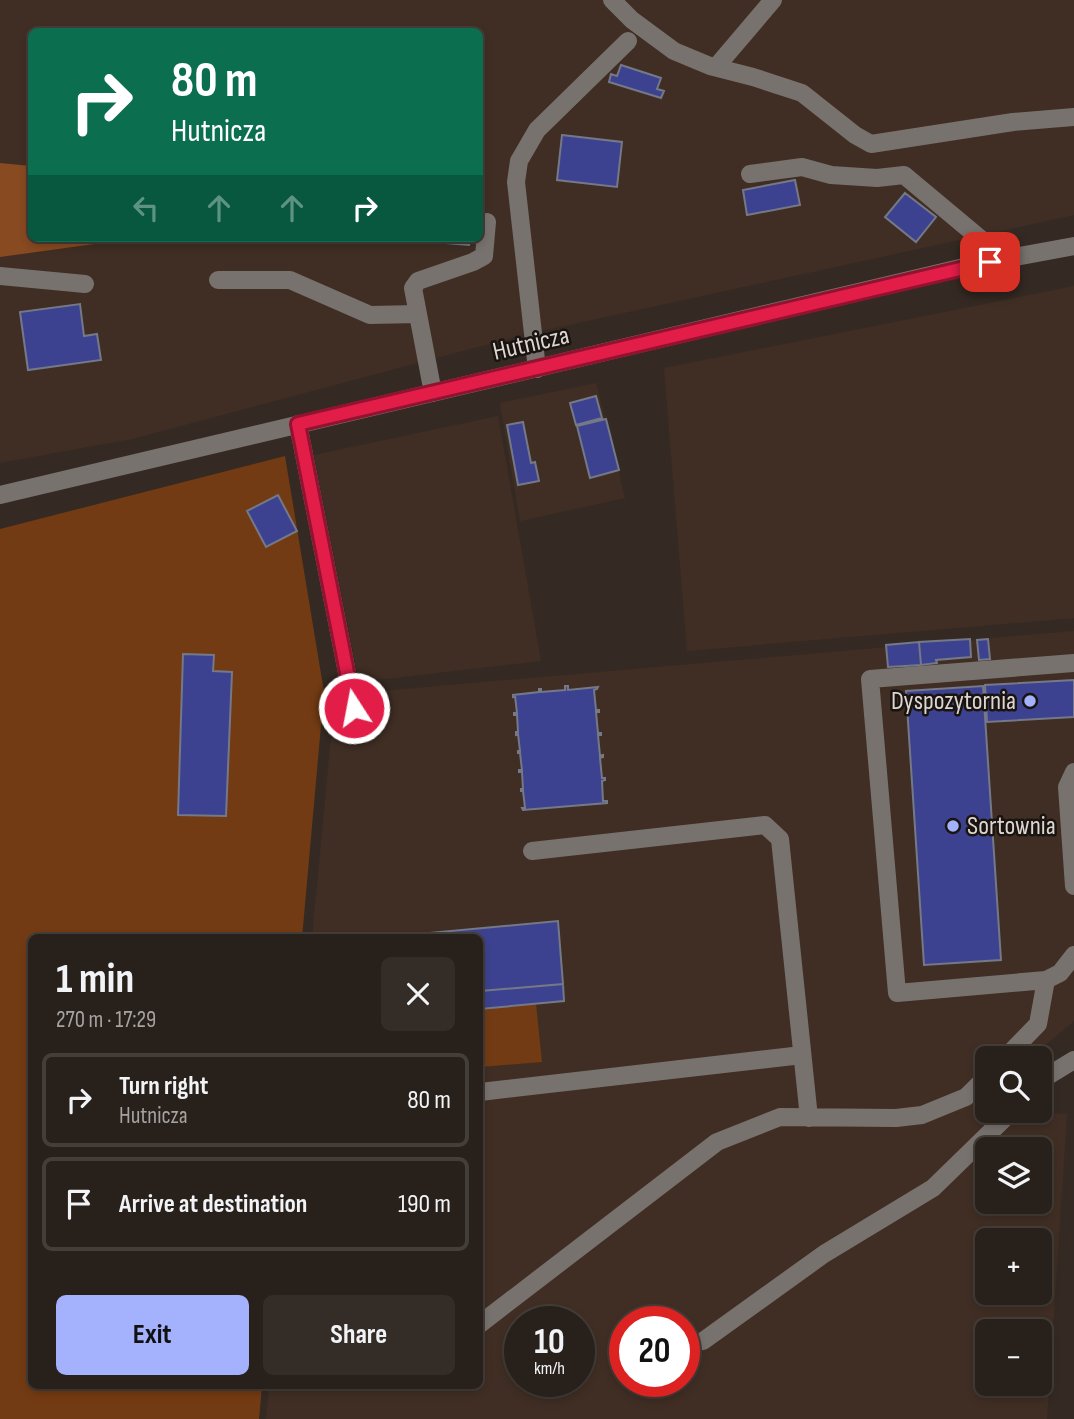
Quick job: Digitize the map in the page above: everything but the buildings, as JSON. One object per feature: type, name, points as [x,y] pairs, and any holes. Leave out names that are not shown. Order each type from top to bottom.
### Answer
[{"type":"street","points":[[612,0],[632,20],[674,51],[716,67],[802,93],[855,135],[871,144],[1013,122],[1074,117]]},
{"type":"street","points":[[716,67],[773,0]]},
{"type":"street","points":[[537,369],[516,182],[519,161],[537,130],[628,41]]},
{"type":"street","points":[[750,174],[802,166],[831,175],[877,178],[904,175],[983,241],[990,262]]},
{"type":"street","points":[[433,393],[413,288],[418,282],[484,256],[487,222]]},
{"type":"street","name":"Hutnicza","points":[[0,495],[990,262],[1074,246]]},
{"type":"street","points":[[0,276],[85,284]]},
{"type":"street","points":[[218,280],[290,280],[370,315],[418,314]]},
{"type":"street","points":[[298,424],[354,708]]},
{"type":"street","points":[[1074,663],[870,678],[897,993],[1046,980],[1060,973],[1074,955]]},
{"type":"street","points":[[1074,772],[1068,786],[1072,812],[1074,886]]},
{"type":"street","points":[[532,851],[765,825],[780,838],[809,1118]]},
{"type":"street","points":[[1017,1046],[1038,1024],[1046,980]]},
{"type":"street","points":[[483,1092],[802,1055]]},
{"type":"street","points":[[1052,1073],[1074,1060]]},
{"type":"street","points":[[483,1322],[717,1142],[780,1117],[896,1118],[922,1115],[966,1097],[975,1088]]},
{"type":"street","points":[[703,1341],[824,1254],[933,1188],[1000,1123]]},
{"type":"shaded area","points":[[0,0],[1074,0],[1074,215],[523,335],[132,439],[0,463]]},
{"type":"shaded area","points":[[0,163],[28,166],[28,242],[109,242],[0,257]]},
{"type":"shaded area","points":[[1074,286],[1074,618],[687,651],[664,368]]},
{"type":"shaded area","points":[[596,383],[625,498],[520,521],[500,403]]},
{"type":"shaded area","points":[[498,416],[541,661],[359,682],[314,455]]},
{"type":"shaded area","points":[[285,456],[324,692],[302,934],[28,934],[28,1389],[262,1389],[259,1419],[0,1419],[0,529]]},
{"type":"shaded area","points":[[1074,631],[1074,1021],[1044,1046],[975,1046],[975,1123],[1052,1123],[1052,1113],[1067,1114],[1052,1343],[1052,1319],[975,1319],[975,1396],[1049,1396],[1047,1419],[266,1419],[269,1389],[483,1389],[483,934],[312,934],[335,695]]},
{"type":"shaded area","points":[[536,1004],[542,1062],[483,1067],[483,1009]]},
{"type":"place","name":"Dyspozytornia","points":[[1030,701]]},
{"type":"place","name":"Sortownia","points":[[953,826]]},
{"type":"route","points":[[354,708],[298,424],[990,262]]}]
